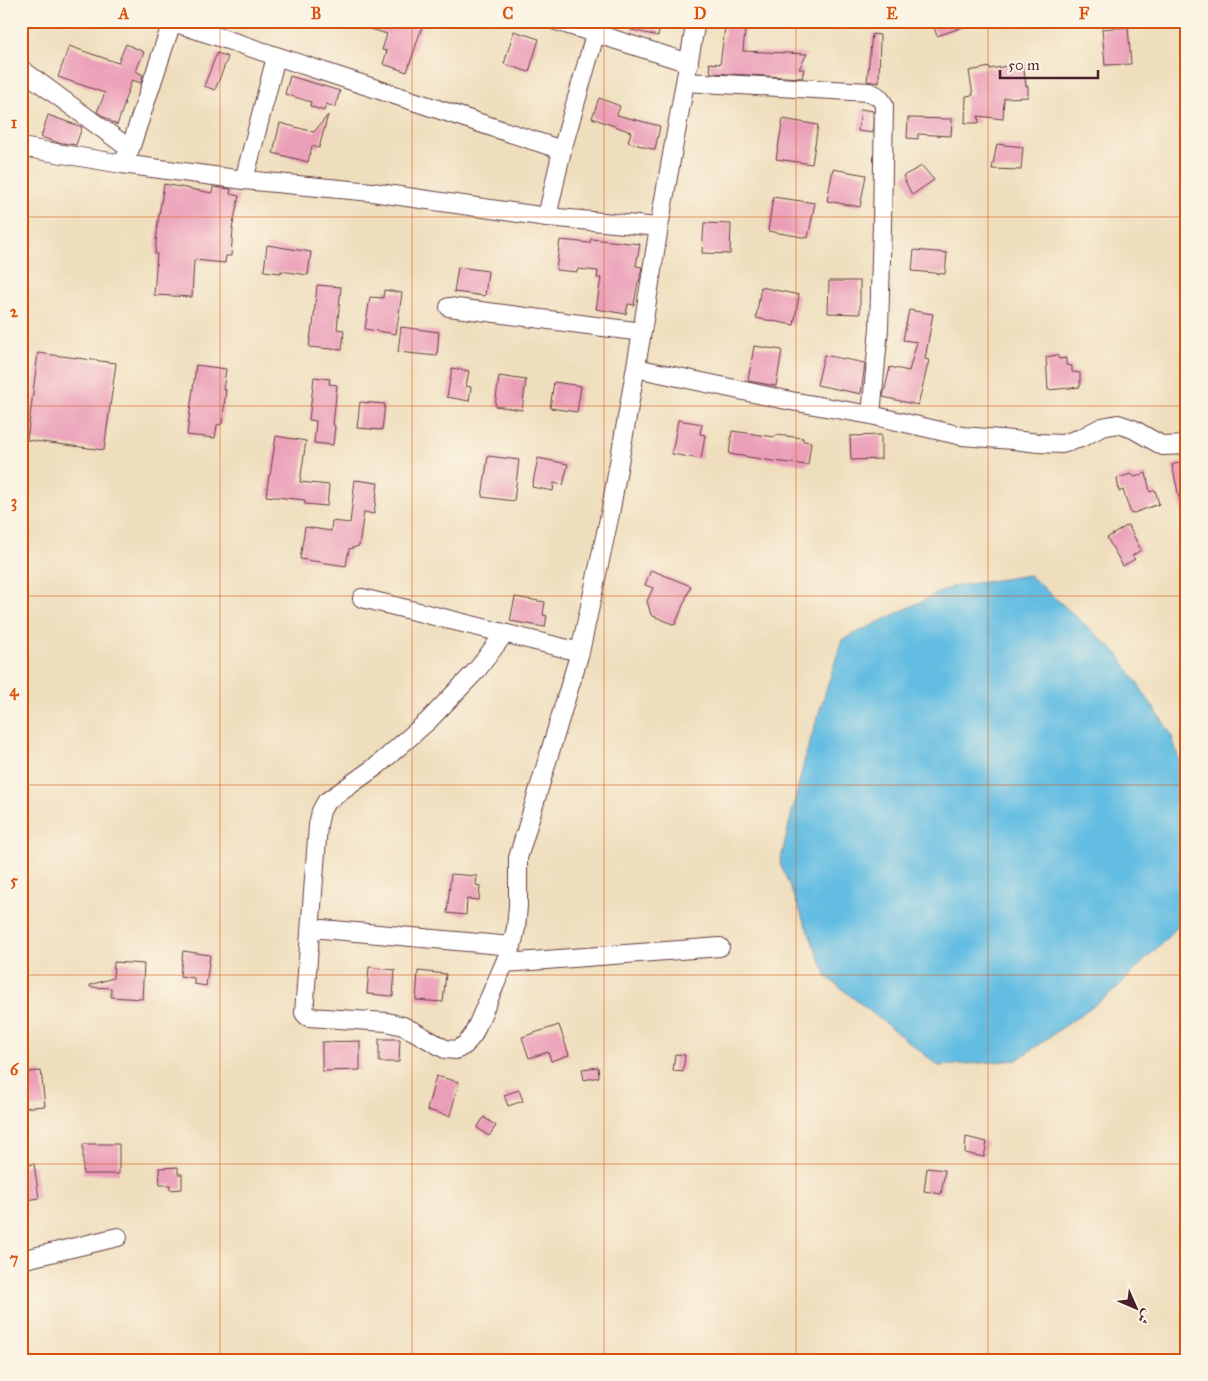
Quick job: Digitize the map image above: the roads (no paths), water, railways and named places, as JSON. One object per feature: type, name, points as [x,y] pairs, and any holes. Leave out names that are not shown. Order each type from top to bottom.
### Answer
[{"type":"street","points":[[556,21],[597,27],[689,63]]},
{"type":"street","points":[[504,634],[477,670],[428,721],[378,765],[326,802],[321,811],[318,824],[304,1013],[308,1017],[387,1022],[403,1026],[445,1048],[456,1050],[465,1045],[473,1035],[512,946],[518,906],[518,858],[580,652],[610,514],[696,21]]},
{"type":"street","points":[[126,157],[171,22],[562,150]]},
{"type":"street","points":[[547,217],[562,150],[597,27]]},
{"type":"street","points":[[244,180],[276,57]]},
{"type":"street","points":[[21,69],[126,157]]},
{"type":"street","points":[[686,82],[868,92],[876,94],[884,105],[879,328],[871,415]]},
{"type":"street","points":[[21,147],[126,157],[244,180],[372,192],[547,217],[659,227]]},
{"type":"street","points":[[449,307],[642,332]]},
{"type":"street","points":[[636,368],[791,401],[871,415],[962,436],[1062,444],[1081,438],[1102,427],[1118,424],[1132,429],[1163,446],[1187,445]]},
{"type":"street","points":[[362,598],[580,652]]},
{"type":"street","points":[[311,928],[512,946]]},
{"type":"street","points":[[505,963],[720,947]]},
{"type":"street","points":[[21,1260],[118,1237]]},
{"type":"water","points":[[1029,575],[1118,654],[1171,734],[1187,784],[1187,918],[1115,990],[1017,1060],[939,1066],[827,977],[780,863],[806,754],[842,640],[951,587]]}]
